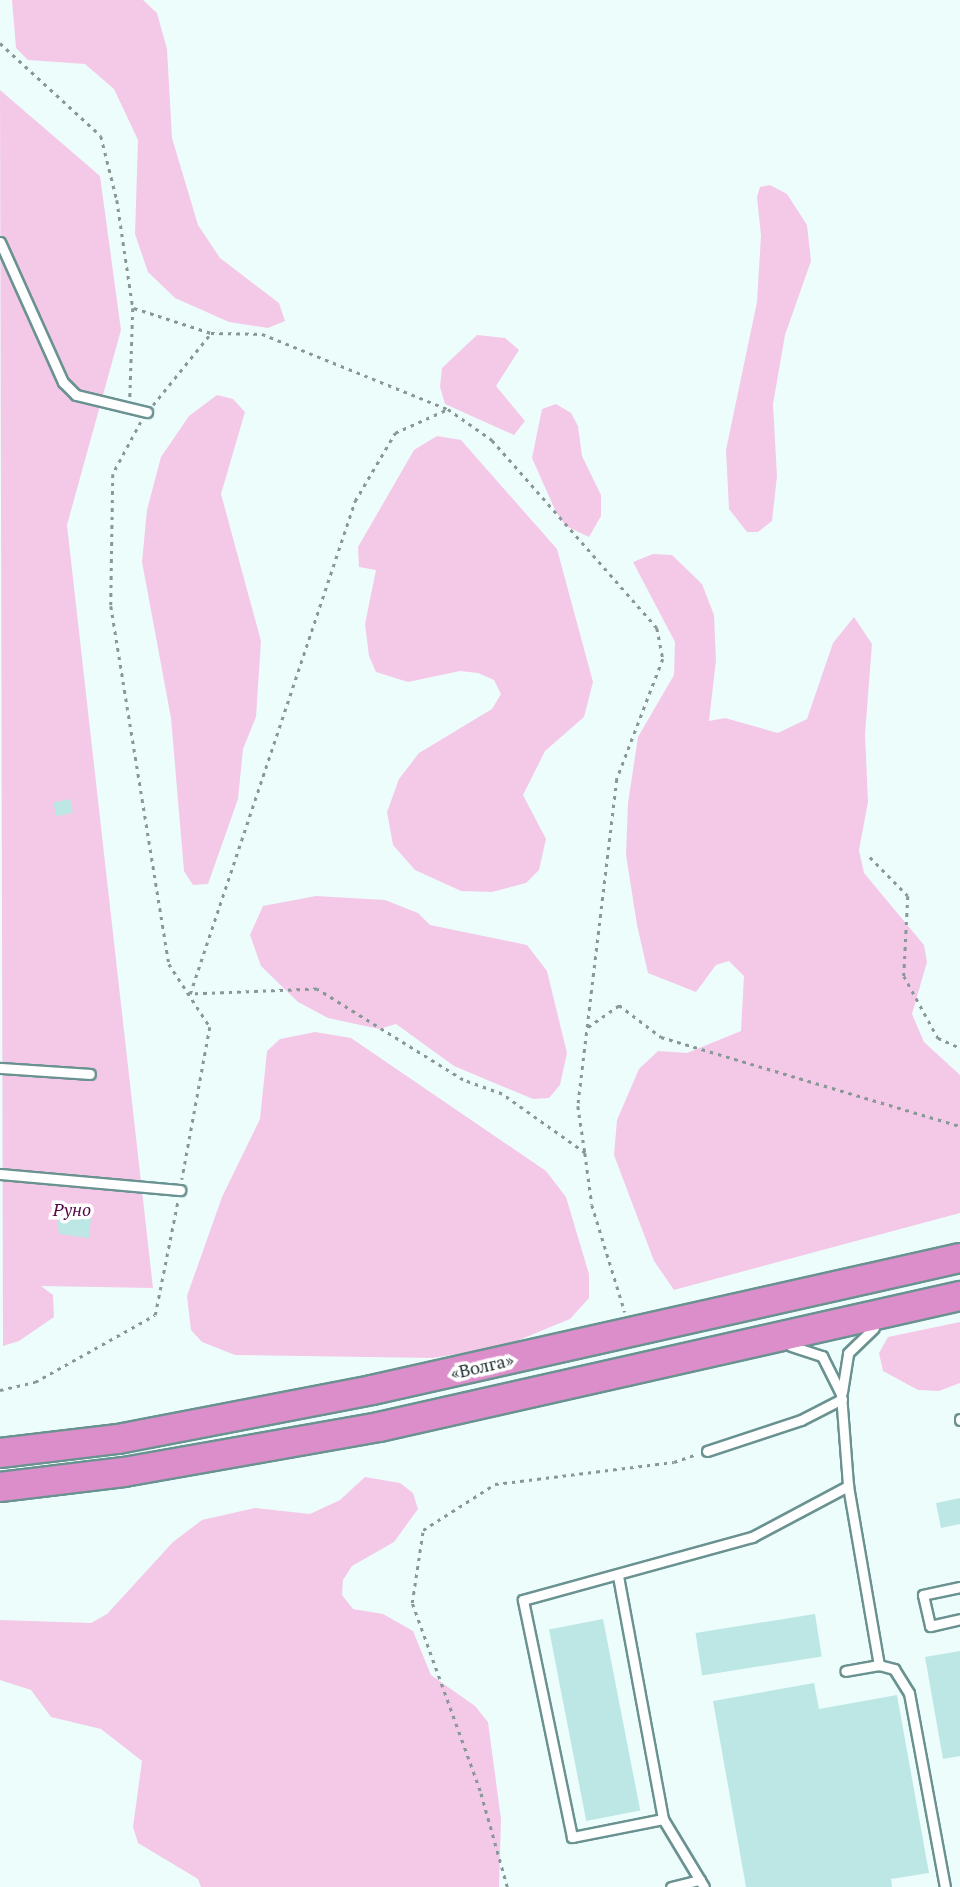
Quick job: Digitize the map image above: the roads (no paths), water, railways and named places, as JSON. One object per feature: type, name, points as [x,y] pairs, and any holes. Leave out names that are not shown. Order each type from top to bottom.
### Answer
[{"type":"highway","name":"«Волга»","points":[[0,1453],[118,1439],[359,1393],[960,1258]]},
{"type":"highway","name":"«Волга»","points":[[0,1486],[124,1472],[379,1427],[953,1297]]},
{"type":"lane","points":[[0,242],[62,382],[76,395],[147,412]]},
{"type":"lane","points":[[0,1068],[90,1074]]},
{"type":"lane","points":[[0,1174],[180,1190]]},
{"type":"lane","points":[[700,1354],[744,1356],[869,1329],[926,1313],[953,1297]]},
{"type":"lane","points":[[869,1329],[848,1353],[842,1396],[848,1486],[879,1665]]},
{"type":"lane","points":[[791,1346],[822,1356],[842,1396]]},
{"type":"lane","points":[[707,1451],[801,1420],[842,1396]]},
{"type":"lane","points":[[663,1819],[572,1837],[523,1600],[752,1537],[848,1486]]},
{"type":"lane","points":[[618,1576],[663,1819],[702,1884],[671,1887]]},
{"type":"lane","points":[[960,1587],[923,1595],[930,1626],[960,1619]]},
{"type":"lane","points":[[846,1671],[879,1665],[894,1669],[909,1693],[945,1887]]},
{"type":"park label","name":"Руно","points":[[72,1209]]}]
